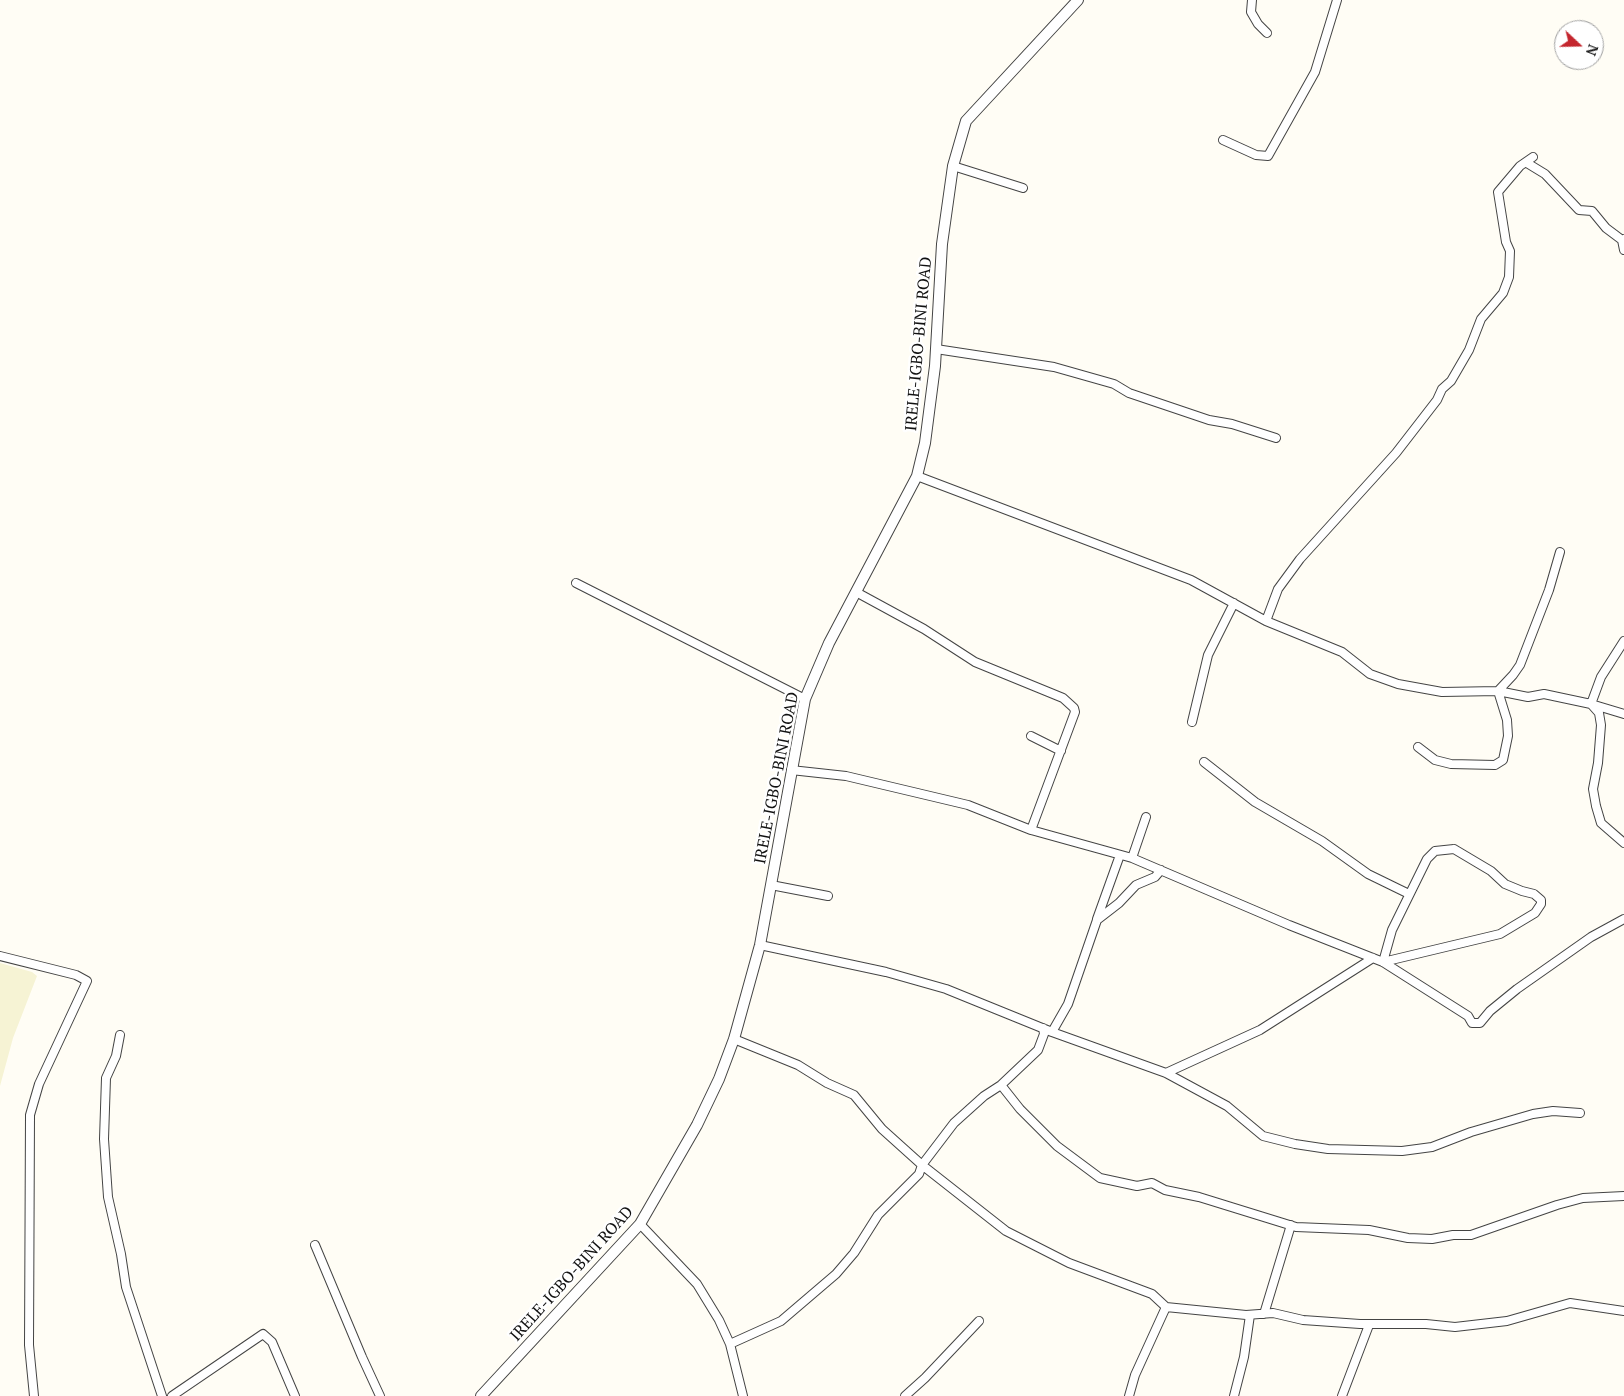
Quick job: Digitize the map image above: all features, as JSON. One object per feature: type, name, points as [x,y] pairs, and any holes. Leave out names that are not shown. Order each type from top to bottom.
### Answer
[{"type":"street","name":"IRELE-IGBO-BINI ROAD","points":[[481,1396],[640,1224],[697,1125],[719,1079],[734,1039],[760,945],[790,770],[805,699],[830,643],[917,476],[925,443],[936,349],[942,244],[953,166],[966,121],[1078,0]]},
{"type":"street","points":[[1252,0],[1251,12],[1258,24],[1267,33]]},
{"type":"street","points":[[1223,140],[1256,155],[1268,156],[1315,72],[1337,0]]},
{"type":"street","points":[[1266,621],[1278,589],[1300,559],[1396,453],[1436,400],[1442,388],[1451,380],[1469,350],[1481,319],[1503,292],[1509,276],[1510,251],[1506,242],[1498,192],[1520,166],[1530,160],[1546,174],[1579,210],[1592,211],[1606,228],[1623,239],[1624,250]]},
{"type":"street","points":[[953,166],[1023,188]]},
{"type":"street","points":[[936,349],[1054,366],[1114,384],[1129,393],[1209,420],[1232,424],[1276,438]]},
{"type":"street","points":[[917,476],[1191,580],[1266,621],[1342,652],[1370,674],[1398,684],[1442,692],[1498,691],[1528,697],[1552,696],[1591,704],[1624,714]]},
{"type":"street","points":[[1498,691],[1520,664],[1560,552]]},
{"type":"street","points":[[576,583],[805,699]]},
{"type":"street","points":[[856,592],[924,629],[975,662],[1070,703],[1075,712],[1031,830]]},
{"type":"street","points":[[1192,722],[1208,655],[1234,603]]},
{"type":"street","points":[[1591,704],[1601,677],[1624,641]]},
{"type":"street","points":[[1418,747],[1435,760],[1451,764],[1495,765],[1503,760],[1508,736],[1507,720],[1498,691]]},
{"type":"street","points":[[1591,704],[1596,707],[1601,725],[1598,763],[1593,789],[1596,806],[1601,823],[1624,843]]},
{"type":"street","points":[[1031,736],[1061,750]]},
{"type":"street","points":[[1204,762],[1256,802],[1322,841],[1368,874],[1410,894]]},
{"type":"street","points":[[790,770],[846,776],[968,805],[1031,830],[1132,858],[1289,925],[1383,962],[1468,1016],[1472,1024],[1480,1024],[1490,1011],[1517,989],[1591,937],[1624,919]]},
{"type":"street","points":[[1132,858],[1146,817]]},
{"type":"street","points":[[1454,849],[1491,872],[1505,884],[1534,894],[1541,900],[1541,904],[1535,913],[1500,934],[1383,962],[1392,930],[1430,855],[1435,851],[1454,849]]},
{"type":"street","points":[[1052,1032],[1068,1004],[1120,855]]},
{"type":"street","points":[[1097,920],[1119,903],[1136,885],[1156,877],[1161,870]]},
{"type":"street","points":[[771,885],[828,896]]},
{"type":"street","points":[[760,945],[917,980],[1166,1073],[1227,1106],[1263,1136],[1295,1144],[1377,1152],[1425,1148],[1533,1114],[1553,1111],[1580,1113]]},
{"type":"street","points":[[0,956],[76,975],[87,981],[39,1084],[30,1114],[29,1345],[34,1396]]},
{"type":"street","points":[[1166,1073],[1260,1030],[1373,958]]},
{"type":"street","points":[[730,1344],[781,1321],[836,1274],[854,1254],[878,1215],[919,1174],[922,1165],[954,1123],[984,1096],[1001,1085],[1038,1050],[1044,1034],[1043,1028]]},
{"type":"street","points":[[120,1035],[116,1056],[106,1078],[105,1086],[104,1138],[108,1197],[121,1254],[126,1287],[162,1396]]},
{"type":"street","points":[[734,1039],[798,1065],[827,1083],[854,1095],[882,1129],[922,1165],[1006,1231],[1069,1263],[1152,1294],[1166,1307],[1250,1315],[1274,1313],[1304,1320],[1368,1325],[1461,1326],[1507,1321],[1570,1304],[1624,1311]]},
{"type":"street","points":[[1001,1085],[1020,1109],[1057,1146],[1100,1178],[1137,1186],[1152,1183],[1165,1190],[1199,1197],[1291,1225],[1328,1230],[1369,1230],[1408,1238],[1432,1239],[1453,1235],[1471,1235],[1582,1198],[1624,1196]]},
{"type":"street","points":[[640,1224],[697,1284],[719,1320],[730,1344],[741,1395]]},
{"type":"street","points":[[1264,1314],[1291,1225]]},
{"type":"street","points":[[316,1245],[380,1396]]},
{"type":"street","points":[[1129,1396],[1135,1375],[1166,1307]]},
{"type":"street","points":[[1234,1396],[1244,1357],[1250,1315]]},
{"type":"street","points":[[905,1396],[979,1321]]},
{"type":"street","points":[[1342,1396],[1368,1325]]},
{"type":"street","points":[[172,1396],[263,1334],[272,1342],[295,1396]]},
{"type":"shaded area","points":[[0,963],[32,972],[37,976],[13,1038],[0,1086]]}]
